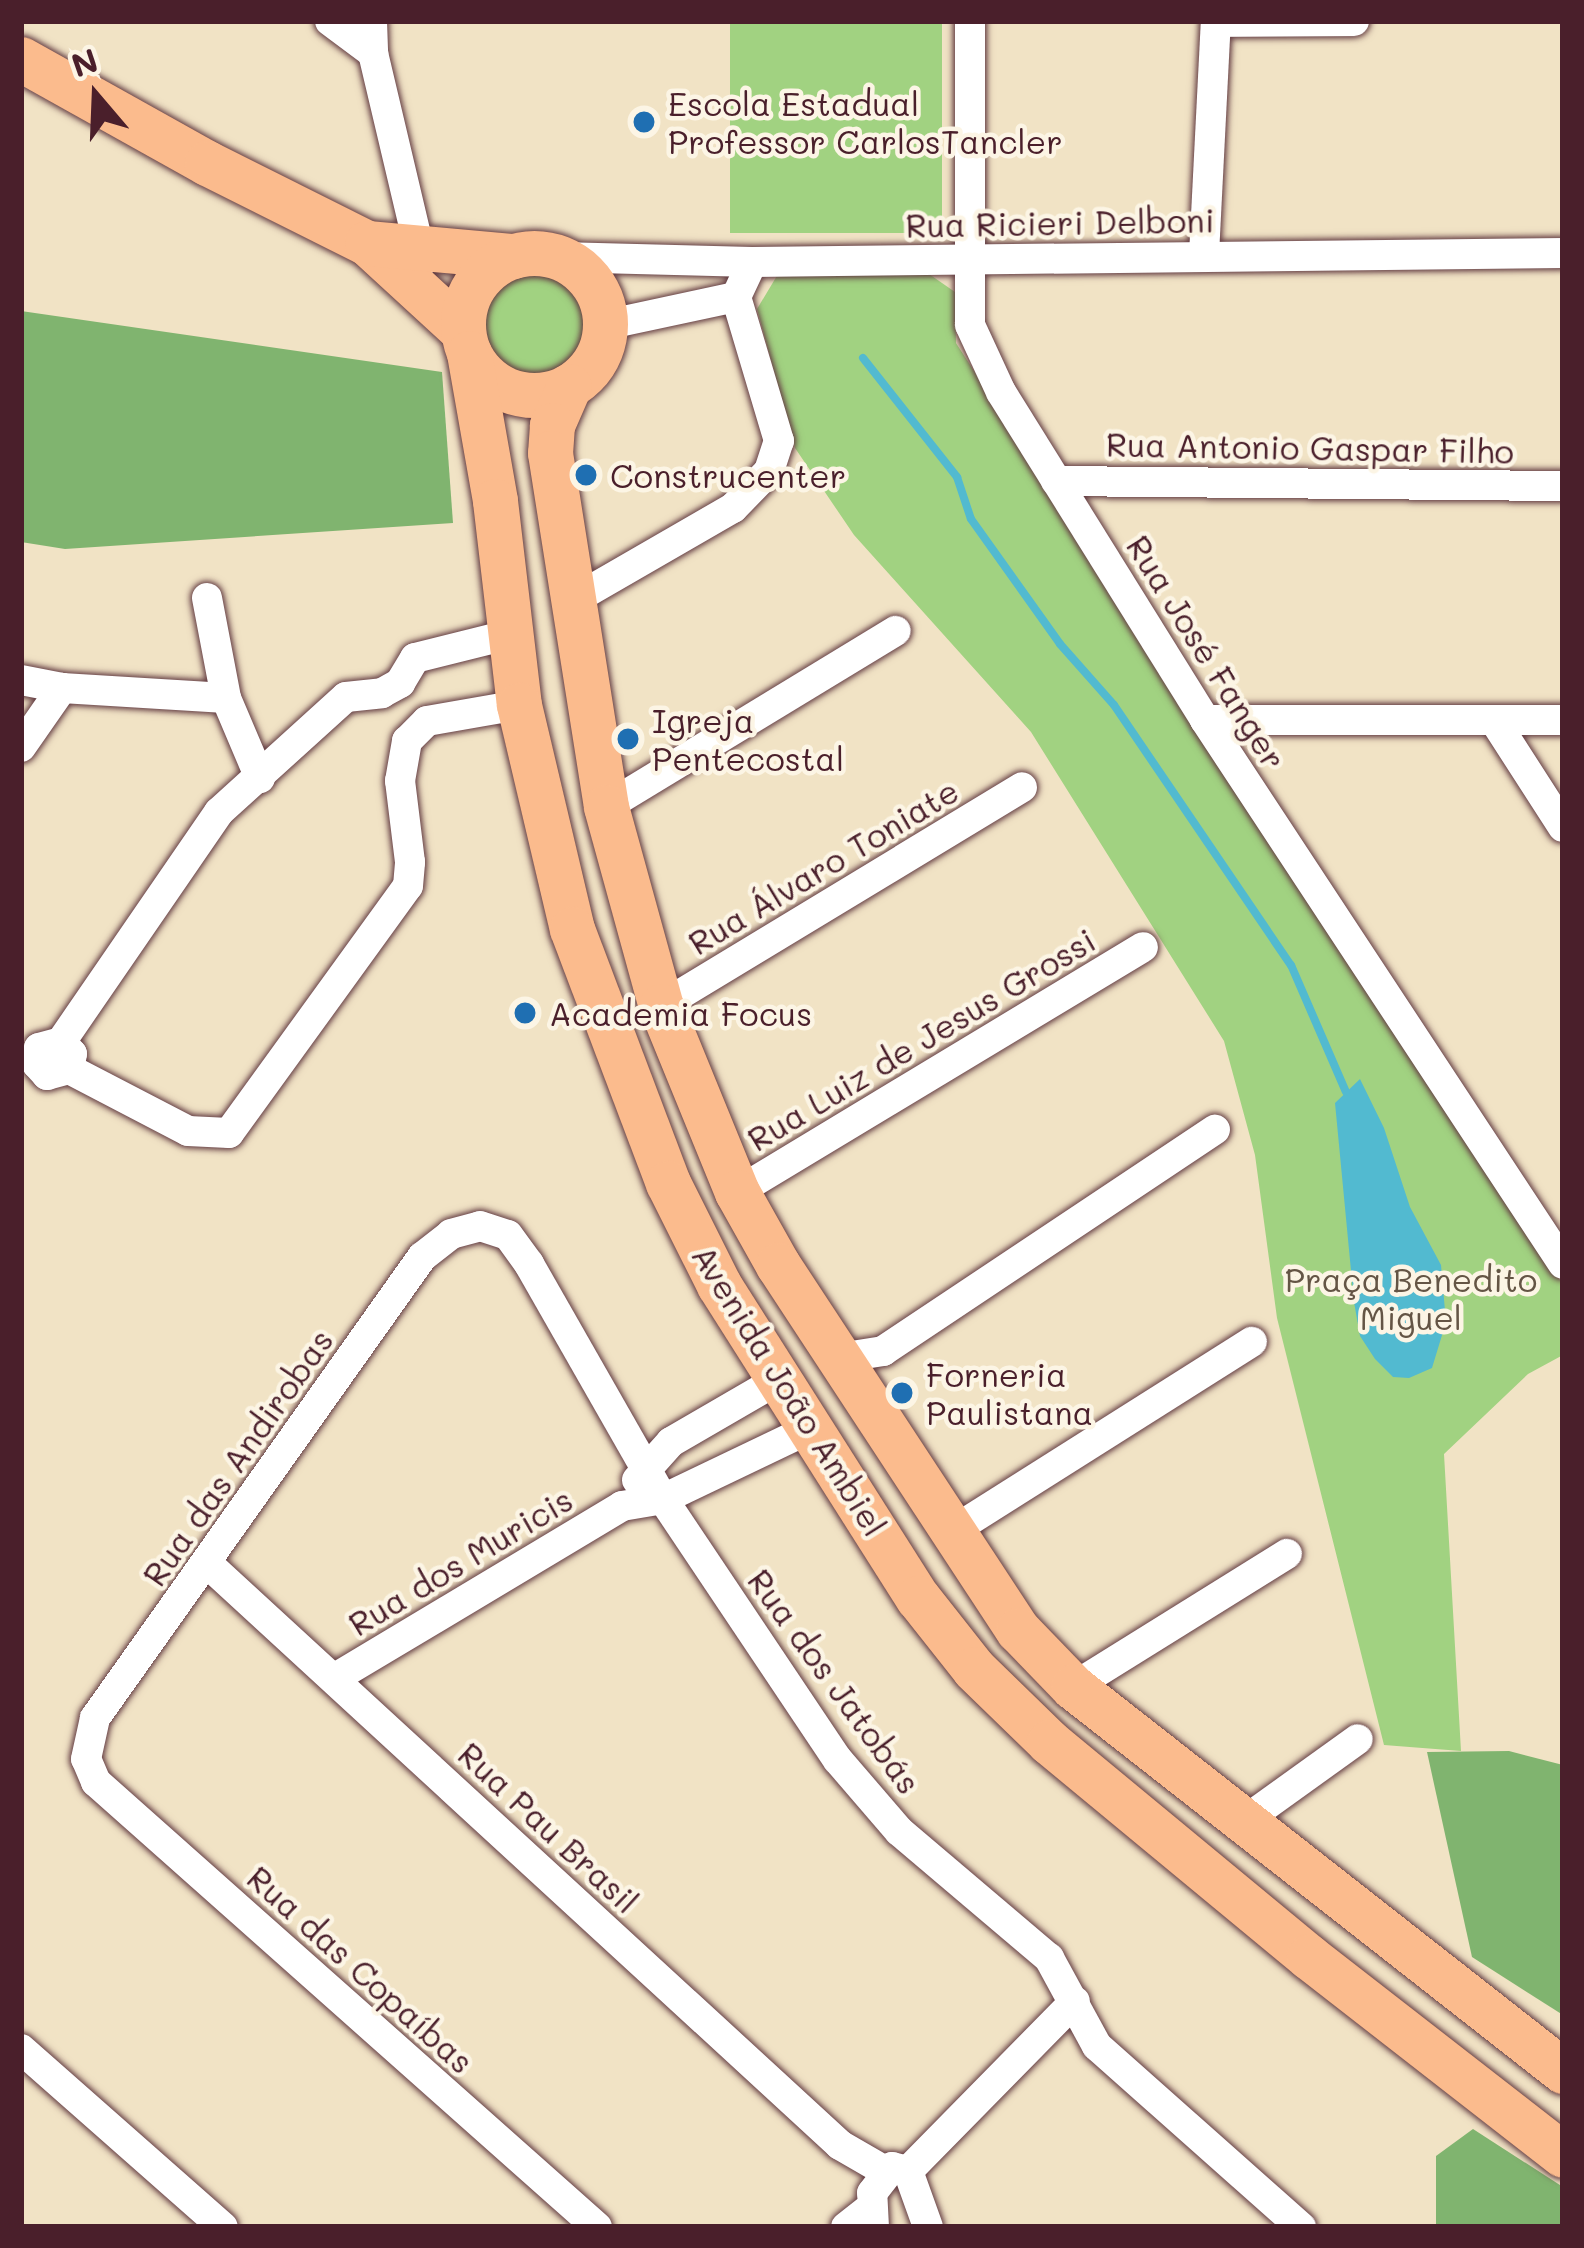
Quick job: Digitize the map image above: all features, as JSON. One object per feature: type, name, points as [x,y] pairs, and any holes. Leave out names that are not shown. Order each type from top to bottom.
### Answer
[{"type":"main road","points":[[21,59],[188,153],[422,268],[513,256],[559,257],[595,286],[605,325]]},
{"type":"main road","points":[[466,342],[474,284],[513,256]]},
{"type":"main road","points":[[422,268],[466,342],[500,387],[547,394],[569,386]]},
{"type":"main road","name":"Avenida João Ambiel","points":[[605,325],[600,352],[569,386],[552,424],[550,453],[570,602],[606,807],[661,1006],[737,1192],[861,1355],[864,1399],[1018,1630],[1073,1687],[1563,2071]]},
{"type":"main road","name":"Avenida João Ambiel","points":[[466,342],[495,502],[507,635],[519,706],[572,928],[622,1073],[678,1204],[778,1380],[918,1598],[974,1669],[1049,1742],[1324,1970],[1563,2155]]},
{"type":"main road","points":[[778,1380],[811,1359],[861,1355]]},
{"type":"main road","points":[[811,1428],[848,1423],[864,1399]]},
{"type":"street","points":[[330,21],[374,53]]},
{"type":"street","points":[[372,21],[374,53],[422,268]]},
{"type":"street","name":"Rua José Fanger","points":[[970,21],[970,325],[1000,392],[1205,720],[1563,1264]]},
{"type":"street","points":[[1204,255],[1216,21],[1354,21]]},
{"type":"street","name":"Rua Ricieri Delboni","points":[[559,257],[752,262],[1563,253]]},
{"type":"street","points":[[570,602],[733,508],[770,471],[779,441],[736,297],[752,262]]},
{"type":"street","points":[[605,325],[736,297]]},
{"type":"street","name":"Rua Antonio Gaspar Filho","points":[[1056,481],[1563,486]]},
{"type":"street","points":[[207,598],[226,698],[260,778]]},
{"type":"street","points":[[606,807],[896,631]]},
{"type":"street","points":[[507,635],[415,658],[400,683],[382,693],[346,697],[220,812],[65,1056],[188,1131],[229,1132],[407,886],[410,862],[400,781],[407,741],[427,721],[519,706]]},
{"type":"street","points":[[21,680],[62,688],[226,698]]},
{"type":"street","points":[[21,747],[62,688]]},
{"type":"street","points":[[1205,720],[1563,720]]},
{"type":"street","points":[[1494,720],[1563,827]]},
{"type":"street","name":"Rua Álvaro Toniate","points":[[661,1006],[1022,787]]},
{"type":"street","name":"Rua Luiz de Jesus Grossi","points":[[737,1192],[1143,947]]},
{"type":"street","points":[[861,1355],[1215,1130]]},
{"type":"street","name":"Rua dos Jatobás","points":[[480,1226],[508,1235],[529,1264],[663,1499],[838,1760],[899,1831],[1049,1958],[1096,2046],[1300,2227]]},
{"type":"street","name":"Rua das Andirobas","points":[[86,1759],[94,1718],[208,1564],[422,1257],[451,1234],[480,1226]]},
{"type":"street","points":[[951,1532],[1252,1342]]},
{"type":"street","name":"Rua dos Muricis","points":[[622,1506],[645,1468],[671,1442],[778,1380]]},
{"type":"street","name":"Rua dos Muricis","points":[[335,1678],[622,1506],[663,1499],[811,1428]]},
{"type":"street","points":[[1073,1687],[1287,1554]]},
{"type":"street","name":"Rua Pau Brasil","points":[[208,1564],[840,2145],[882,2198]]},
{"type":"street","points":[[1244,1821],[1358,1739]]},
{"type":"street","name":"Rua das Copaíbas","points":[[86,1759],[96,1782],[597,2227]]},
{"type":"street","points":[[931,2225],[882,2198],[1075,2001]]},
{"type":"street","points":[[21,2049],[223,2227]]},
{"type":"green space","points":[[730,21],[942,21],[942,233],[730,233]]},
{"type":"green space","points":[[537,266],[559,270],[577,282],[589,300],[593,322],[589,344],[577,362],[559,374],[537,378],[515,374],[497,362],[485,344],[481,322],[485,300],[497,282],[515,270]]},
{"type":"green space","name":"Praça Benedito Miguel","points":[[778,274],[929,274],[955,292],[956,343],[1563,1285],[1563,1355],[1528,1374],[1444,1454],[1461,1751],[1384,1745],[1277,1318],[1255,1155],[1224,1041],[1031,732],[854,535],[795,448],[757,309]]},
{"type":"green space","points":[[21,311],[442,372],[453,523],[65,549],[21,542]]},
{"type":"green space","points":[[1509,1751],[1563,1765],[1563,2015],[1472,1957],[1427,1752]]},
{"type":"green space","points":[[1473,2129],[1563,2187],[1563,2227],[1436,2227],[1436,2156]]},
{"type":"water","points":[[1360,1079],[1384,1128],[1410,1207],[1441,1265],[1446,1322],[1432,1368],[1409,1378],[1393,1377],[1375,1359],[1360,1336],[1354,1302],[1335,1103]]},
{"type":"waterway","points":[[863,358],[957,477],[971,519],[1060,644],[1114,705],[1291,965],[1346,1092]]},
{"type":"place","name":"Escola Estadual Professor CarlosTancler","points":[[644,122]]},
{"type":"place","name":"Construcenter","points":[[586,475]]},
{"type":"place","name":"Igreja Pentecostal","points":[[628,739]]},
{"type":"place","name":"Academia Focus","points":[[525,1013]]},
{"type":"place","name":"Forneria Paulistana","points":[[902,1393]]}]
